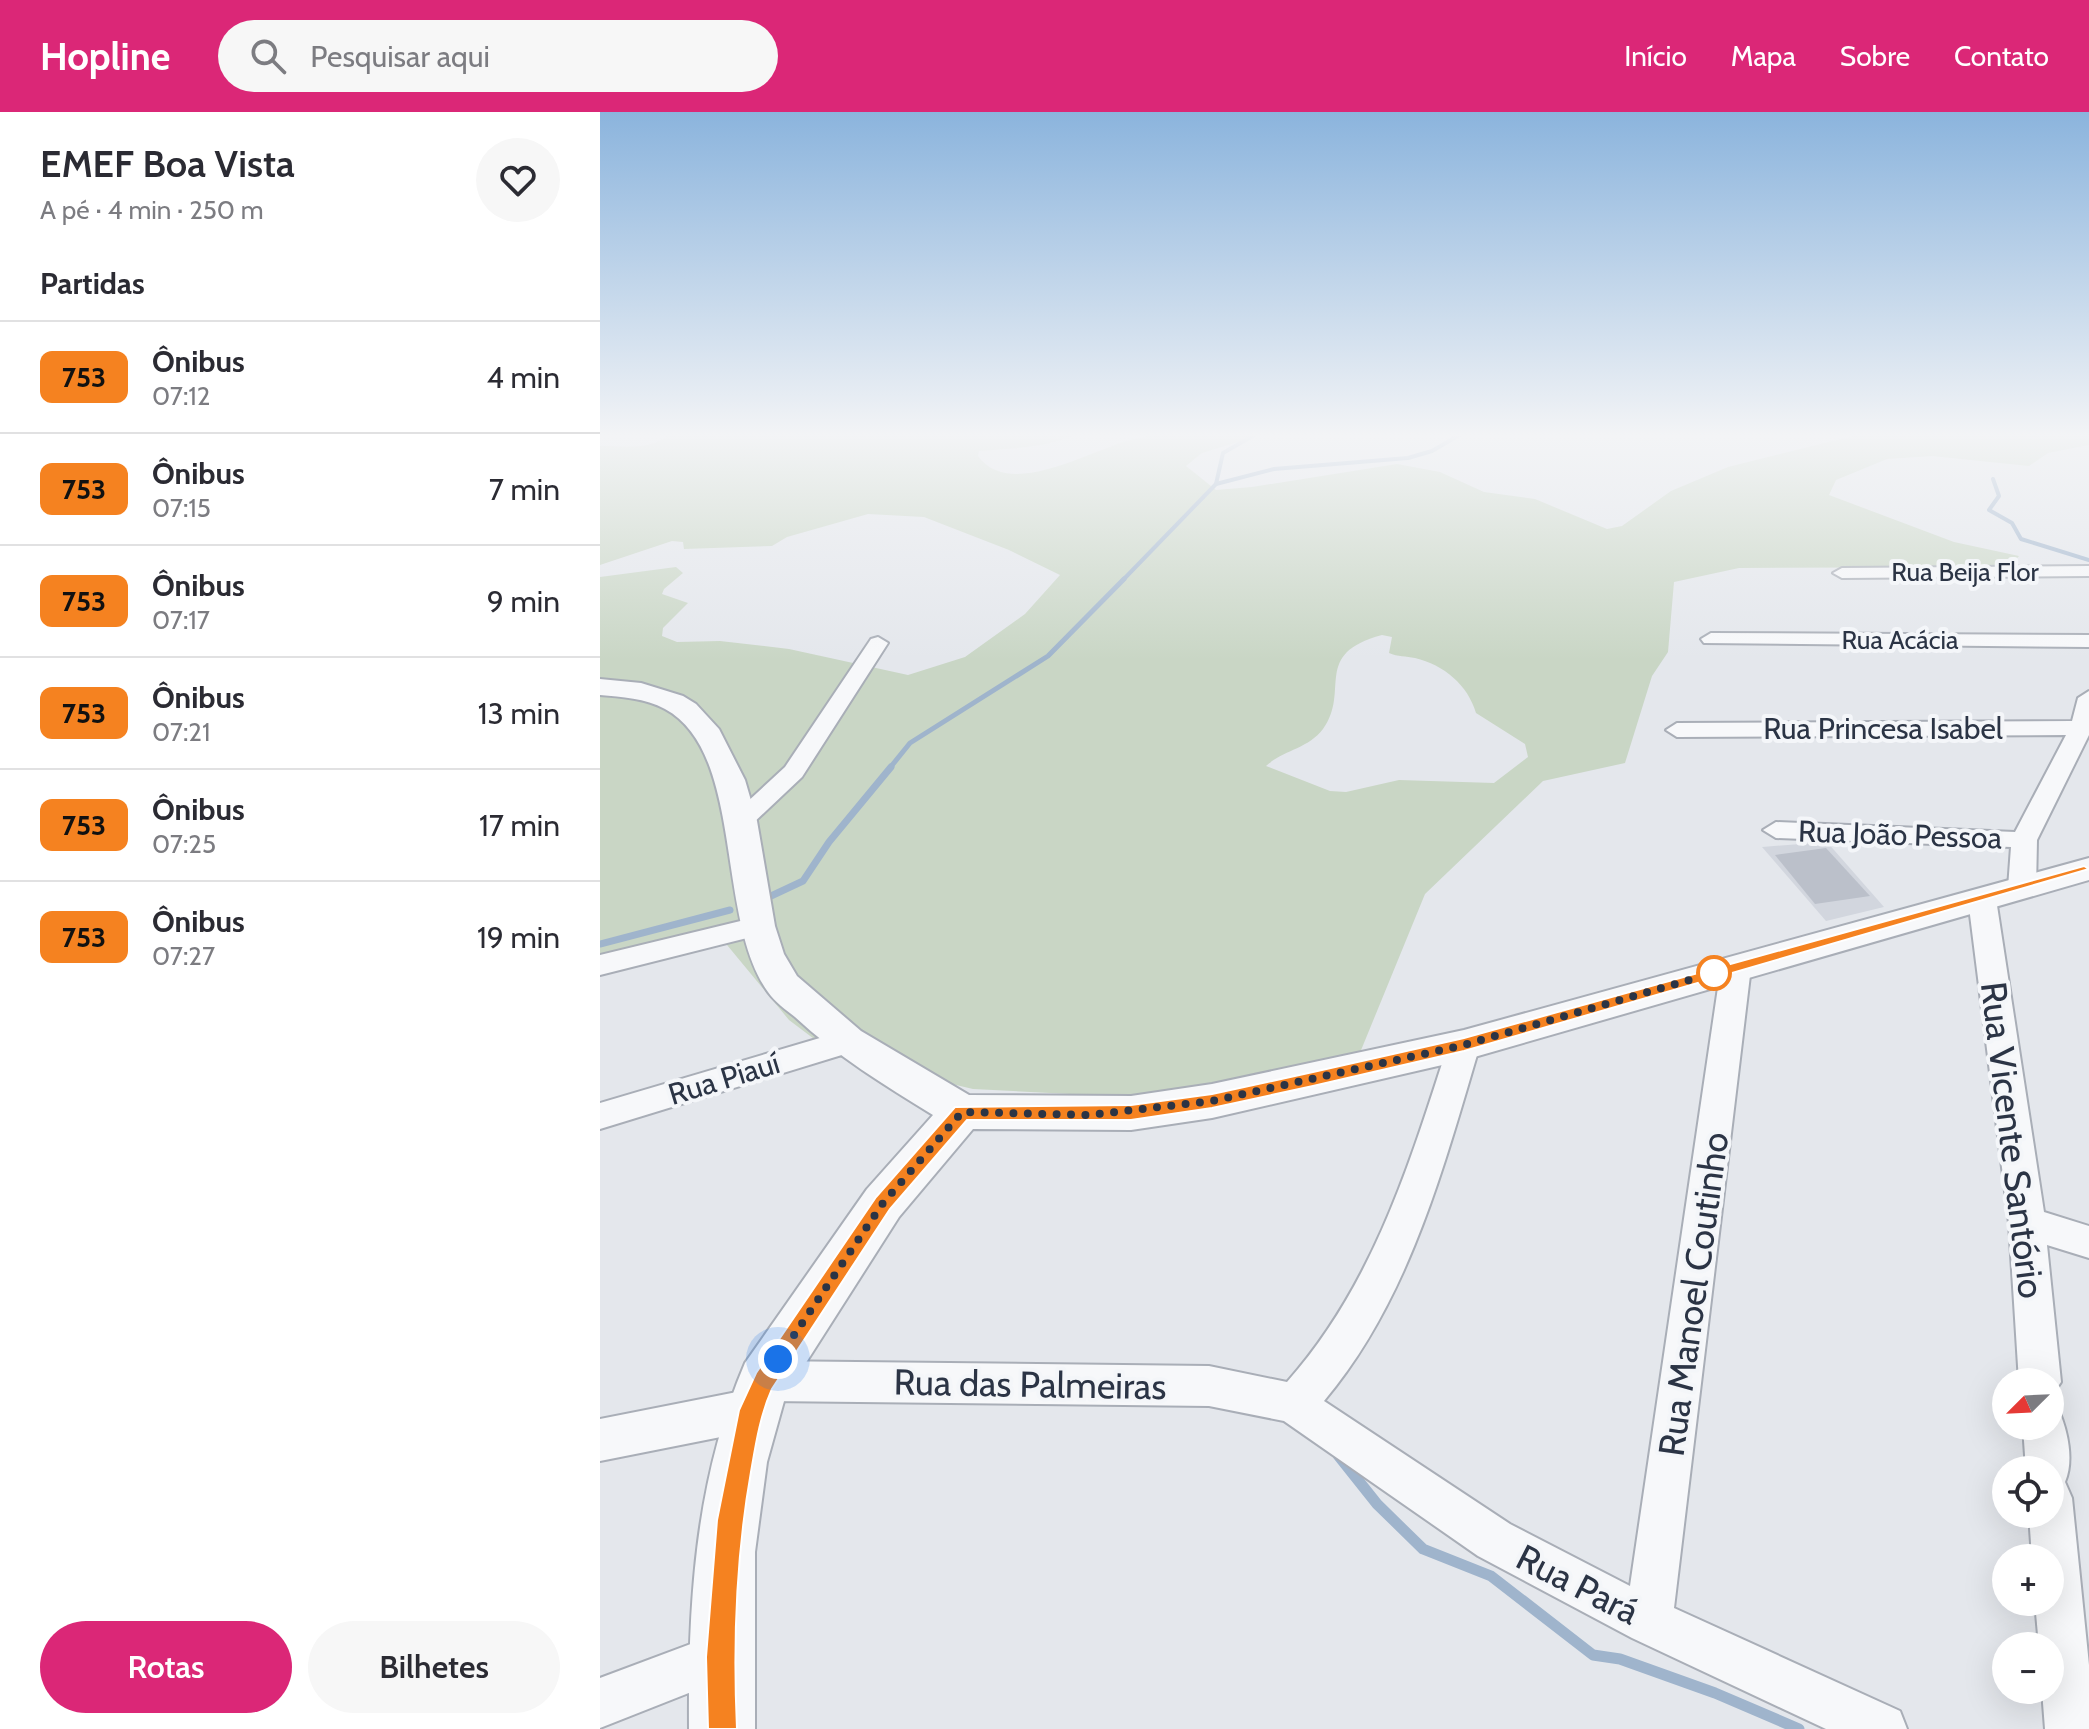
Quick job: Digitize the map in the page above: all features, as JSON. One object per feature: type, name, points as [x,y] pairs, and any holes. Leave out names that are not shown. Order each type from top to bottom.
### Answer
[{"type":"street","name":"Rua Beija Flor","points":[[1842,573],[2089,571]]},
{"type":"street","name":"Rua Acácia","points":[[1711,639],[2089,641]]},
{"type":"street","points":[[741,821],[794,772],[878,643]]},
{"type":"street","points":[[600,687],[656,695],[686,710],[698,721],[717,750],[741,821],[757,926],[765,954],[783,985],[847,1042],[962,1112],[1089,1115],[1146,1111],[1212,1101],[1464,1045],[2089,869]]},
{"type":"street","points":[[2022,888],[2024,840],[2085,728],[2089,698]]},
{"type":"street","name":"Rua Princesa Isabel","points":[[1677,730],[2085,728]]},
{"type":"street","name":"Rua João Pessoa","points":[[1776,830],[2024,840]]},
{"type":"street","name":"Rua Vicente Santório","points":[[1982,899],[2027,1223],[2039,1368]]},
{"type":"street","points":[[600,965],[757,926]]},
{"type":"street","name":"Rua Manoel Coutinho","points":[[1649,1621],[1736,967]]},
{"type":"street","name":"Rua Piauí","points":[[600,1116],[847,1042]]},
{"type":"street","points":[[1295,1404],[1337,1358],[1411,1213],[1464,1045]]},
{"type":"street","points":[[722,1729],[720,1657],[730,1520],[757,1396],[883,1203],[962,1112]]},
{"type":"street","points":[[2027,1223],[2089,1242]]},
{"type":"street","name":"Rua das Palmeiras","points":[[600,1440],[757,1396],[1209,1386],[1247,1391],[1295,1404]]},
{"type":"street","name":"Rua Pará","points":[[1295,1404],[1322,1426],[1494,1540],[1649,1621],[1882,1729]]},
{"type":"street","points":[[2053,1528],[2070,1729]]},
{"type":"street","points":[[600,1703],[720,1657]]},
{"type":"shaded area","points":[[1827,842],[1884,907],[1826,921],[1762,847]]},
{"type":"green space","points":[[600,509],[1560,509],[1607,529],[1622,526],[1645,509],[1867,509],[1954,542],[2019,556],[2009,567],[1739,568],[1674,582],[1668,652],[1652,676],[1625,763],[1543,781],[1425,894],[1357,1060],[1245,1089],[1128,1097],[973,1089],[838,1057],[789,1020],[713,928],[600,958],[600,577],[676,567],[683,573],[662,594],[688,603],[663,628],[662,636],[677,642],[720,641],[789,649],[908,675],[965,657],[1025,614],[1060,575],[1009,550],[924,517],[868,514],[787,537],[772,546],[684,549],[683,542],[672,541],[600,565]],"holes":[[[1382,635],[1392,637],[1389,653],[1426,661],[1445,671],[1461,685],[1476,713],[1525,744],[1528,757],[1494,783],[1399,780],[1346,792],[1330,791],[1266,766],[1310,741],[1323,729],[1331,715],[1336,675],[1347,652],[1360,643]]]},
{"type":"building","points":[[1826,848],[1870,896],[1815,904],[1775,855]]},
{"type":"waterway","points":[[1122,581],[1191,509]]},
{"type":"waterway","points":[[1989,509],[2012,523],[2021,539],[2089,560]]},
{"type":"waterway","points":[[889,769],[910,743],[1048,656],[1124,579]]},
{"type":"waterway","points":[[771,896],[803,881],[829,842],[891,767]]},
{"type":"waterway","points":[[600,944],[730,910]]},
{"type":"waterway","points":[[1338,1455],[1377,1504],[1423,1549],[1491,1576],[1593,1655],[1620,1659],[1715,1693],[1799,1729]]},
{"type":"bus line","name":"753","points":[[722,1729],[720,1657],[730,1520],[751,1410],[764,1381],[883,1203],[962,1112],[1089,1115],[1131,1113],[1212,1101],[1464,1045],[2089,869]]},
{"type":"route","points":[[778,1359],[883,1203],[962,1112],[1089,1115],[1131,1113],[1212,1101],[1464,1045],[1714,973]]}]
